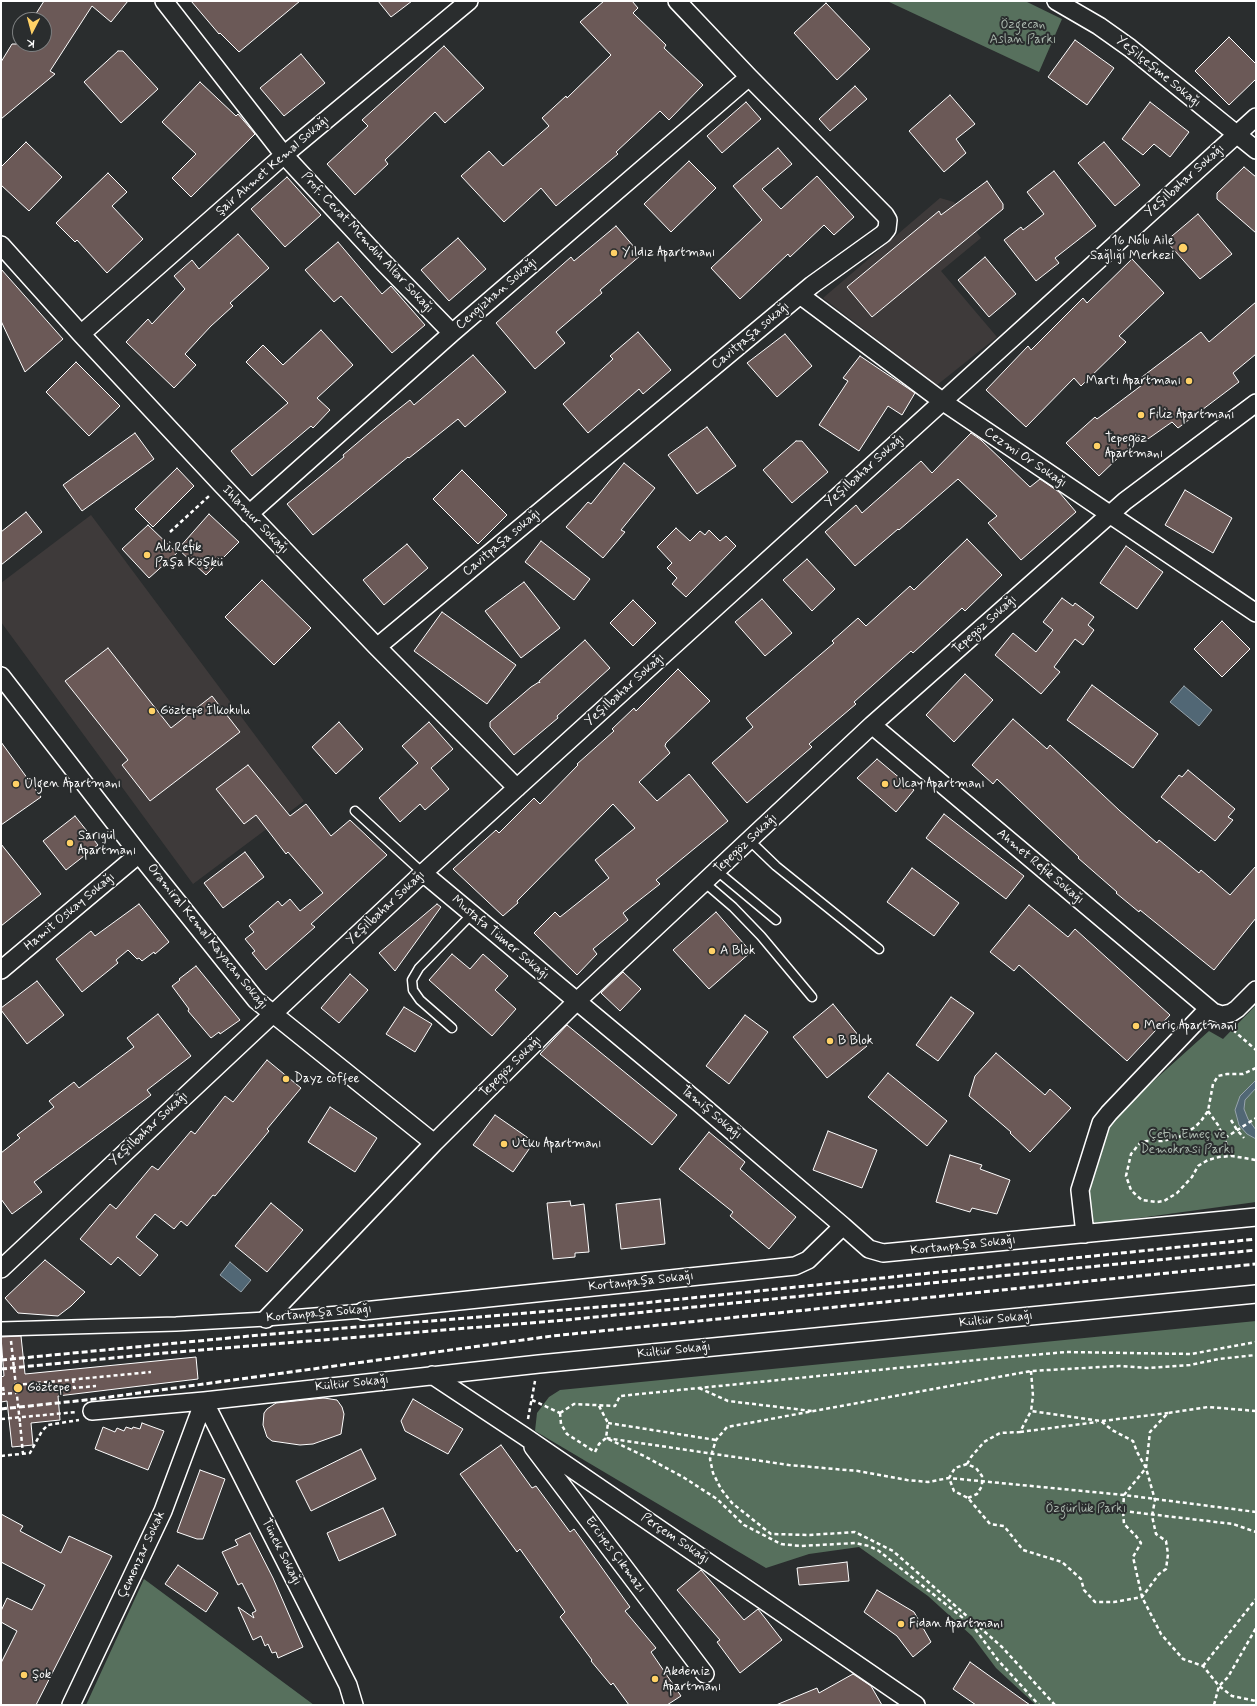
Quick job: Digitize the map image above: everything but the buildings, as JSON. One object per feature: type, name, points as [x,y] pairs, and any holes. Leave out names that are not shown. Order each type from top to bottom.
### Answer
[{"type":"street","name":"Prof. Cevat Memduh Altar Sokağı","points":[[164,1],[284,155],[382,261],[452,333]]},
{"type":"street","name":"Şair Ahmet Kemal Sokağı","points":[[81,334],[284,155],[469,1]]},
{"type":"street","name":"Cavitpaşa sokağı","points":[[377,647],[800,295],[835,267],[883,234],[888,227],[888,220],[883,214],[748,78],[677,1]]},
{"type":"street","name":"Yeşilçeşme Sokağı","points":[[1056,1],[1099,26],[1126,45],[1256,150]]},
{"type":"street","name":"Cengizhan Sokağı","points":[[249,514],[452,333],[748,78]]},
{"type":"street","name":"Yeşilbahar Sokağı","points":[[1,1269],[422,873],[1256,117]]},
{"type":"street","name":"Ihlamur Sokağı","points":[[1,245],[81,334],[249,514],[377,647],[517,788]]},
{"type":"street","name":"Cezmi Or Sokağı","points":[[800,295],[942,401],[1256,613]]},
{"type":"street","name":"Tepegöz Sokağı","points":[[266,1319],[434,1143],[576,1002],[750,841],[872,725],[1109,515],[1256,403]]},
{"type":"street","name":"Oramiral Kemal Kayacan Sokağı","points":[[1,676],[139,854],[251,994],[272,1014],[434,1143]]},
{"type":"street","name":"Ahmet Refik Sokağı","points":[[872,725],[1208,1009],[1216,1014],[1228,1014],[1237,1009],[1256,990]]},
{"type":"street","name":"Hamit Oskay Sokağı","points":[[1,970],[139,854]]},
{"type":"street","name":"Mustafa Tümer Sokağı","points":[[422,873],[576,1002]]},
{"type":"street","name":"Tamiş Sokağı","points":[[576,1002],[698,1102],[843,1226]]},
{"type":"street","points":[[1085,1234],[1080,1201],[1080,1190],[1101,1124],[1109,1113],[1208,1009]]},
{"type":"street","name":"Kortanpaşa Sokağı","points":[[1,1329],[176,1324],[266,1319],[363,1311],[795,1266],[808,1260],[843,1226],[869,1249],[880,1253],[1256,1217]]},
{"type":"street","name":"Kültür Sokağı","points":[[92,1411],[204,1401],[432,1375],[1256,1294]]},
{"type":"street","name":"Perçem Sokağı","points":[[432,1375],[524,1436],[916,1705]]},
{"type":"street","name":"Çemenzar Sokak","points":[[71,1705],[163,1511],[204,1401]]},
{"type":"street","name":"Tünek Sokağı","points":[[204,1401],[348,1685],[354,1705]]},
{"type":"street","name":"Erciyes Çıkmazı","points":[[524,1436],[705,1674]]},
{"type":"lane","points":[[355,811],[422,873]]},
{"type":"lane","points":[[750,841],[776,866],[879,949]]},
{"type":"lane","points":[[717,871],[776,920]]},
{"type":"lane","points":[[705,883],[733,907],[762,936],[812,997]]},
{"type":"lane","points":[[452,1028],[420,1000],[413,990],[412,980],[419,968],[472,914]]},
{"type":"path","points":[[170,532],[221,484]]},
{"type":"path","points":[[1256,1068],[1243,1074],[1227,1074],[1218,1076],[1213,1084],[1208,1111],[1194,1127],[1179,1137],[1162,1141],[1147,1140],[1135,1148],[1131,1154],[1127,1168],[1127,1183],[1131,1190],[1142,1200],[1157,1202],[1164,1201],[1184,1187],[1198,1166],[1208,1160],[1232,1156],[1256,1160]]},
{"type":"path","points":[[1208,1111],[1225,1138],[1232,1156]]},
{"type":"path","points":[[1225,1138],[1256,1118]]},
{"type":"path","points":[[1231,1120],[1244,1138]]},
{"type":"path","points":[[11,1341],[23,1454]]},
{"type":"path","points":[[560,1413],[574,1404],[615,1406],[620,1396],[698,1388],[1066,1352],[1191,1354],[1256,1342]]},
{"type":"path","points":[[1055,1705],[1002,1647],[893,1551],[856,1532],[810,1535],[771,1534],[732,1503],[721,1489],[713,1473],[710,1459],[716,1440],[727,1427],[1031,1371],[1120,1366],[1147,1368],[1190,1365],[1218,1359],[1256,1355]]},
{"type":"path","points":[[1020,1432],[1031,1411],[1033,1396],[1031,1371]]},
{"type":"path","points":[[16,1384],[151,1372]]},
{"type":"path","points":[[73,1379],[74,1388],[96,1386]]},
{"type":"path","points":[[3,1387],[3,1394],[16,1393]]},
{"type":"path","points":[[698,1388],[728,1401],[816,1411]]},
{"type":"path","points":[[532,1400],[560,1413]]},
{"type":"path","points":[[560,1413],[561,1424],[567,1434],[594,1452],[599,1444],[606,1438],[608,1424],[599,1406]]},
{"type":"path","points":[[949,1478],[955,1468],[967,1464],[984,1442],[1000,1433],[1020,1432],[1208,1407],[1256,1411]]},
{"type":"path","points":[[1,1456],[32,1452],[42,1431],[48,1425],[93,1419],[92,1411]]},
{"type":"path","points":[[949,1478],[954,1491],[968,1498],[990,1524],[1004,1526],[1023,1550],[1062,1562],[1081,1579],[1084,1590],[1095,1602],[1114,1602],[1142,1597],[1159,1574],[1166,1569],[1168,1554],[1166,1541],[1156,1534],[1152,1516],[1155,1500],[1146,1468],[1137,1452],[1134,1441],[1112,1430],[1101,1421],[1031,1411]]},
{"type":"path","points":[[1168,1413],[1150,1432],[1146,1468],[1124,1496],[1124,1524],[1141,1543],[1133,1557],[1142,1597],[1161,1634],[1182,1659],[1203,1666],[1219,1686],[1232,1696],[1256,1701]]},
{"type":"path","points":[[3,1419],[60,1414]]},
{"type":"path","points":[[608,1424],[716,1440]]},
{"type":"path","points":[[606,1438],[789,1465],[858,1471],[907,1480],[928,1482],[949,1478],[982,1483],[1124,1496],[1256,1512]]},
{"type":"path","points":[[606,1438],[683,1477],[717,1499],[744,1525],[781,1544],[801,1546],[855,1543],[879,1550],[974,1626],[996,1659],[1039,1705]]},
{"type":"path","points":[[967,1464],[976,1468],[982,1476],[982,1486],[977,1494],[968,1498]]},
{"type":"path","points":[[1123,1511],[1152,1516],[1233,1524],[1256,1532]]},
{"type":"path","points":[[1203,1666],[1256,1599]]},
{"type":"path","points":[[1214,1705],[1219,1686],[1228,1677],[1256,1628]]},
{"type":"shaded area","points":[[940,198],[954,202],[981,238],[941,271],[997,337],[937,385],[823,298]]},
{"type":"shaded area","name":"Göztepe İlkokulu","points":[[91,515],[304,801],[193,884],[1,622],[1,583]]},
{"type":"green space","name":"Özgecan Aslan Parkı","points":[[887,1],[1025,1],[1062,19],[1039,72]]},
{"type":"green space","name":"Çetin Emeç ve Demokrasi Parkı","points":[[1256,1005],[1256,1202],[1095,1224],[1082,1202],[1108,1122],[1209,1031],[1223,1039]]},
{"type":"green space","name":"Özgürlük Parkı","points":[[1256,1321],[1256,1705],[1036,1705],[996,1668],[972,1636],[928,1596],[859,1547],[809,1554],[766,1568],[535,1431],[537,1413],[549,1397],[560,1390]]},
{"type":"green space","points":[[144,1579],[314,1705],[86,1705]]},
{"type":"water","points":[[1184,686],[1212,710],[1199,726],[1170,702]]},
{"type":"water","points":[[1256,1080],[1256,1088],[1245,1100],[1244,1109],[1248,1119],[1256,1130],[1256,1139],[1247,1134],[1239,1125],[1235,1110],[1240,1096]]},
{"type":"water","points":[[230,1262],[251,1280],[241,1292],[220,1275]]},
{"type":"railway","points":[[1,1360],[260,1335],[624,1305],[1256,1239]]},
{"type":"railway","points":[[1,1369],[164,1353],[566,1320],[1256,1250]]},
{"type":"railway","points":[[1,1409],[95,1399],[552,1336],[1256,1264]]},
{"type":"place","name":"16 Nolu Aile Sağlığı Merkezi","points":[[1183,248]]},
{"type":"place","name":"Yıldız Apartmanı","points":[[614,253]]},
{"type":"place","name":"Martı Apartmanı","points":[[1189,381]]},
{"type":"place","name":"Filiz Apartmanı","points":[[1141,415]]},
{"type":"place","name":"Tepegöz Apartmanı","points":[[1097,446]]},
{"type":"place","name":"Ali Refik Paşa Köşkü","points":[[147,555]]},
{"type":"place","name":"Göztepe İlkokulu","points":[[152,711]]},
{"type":"place","name":"Ülgen Apartmanı","points":[[16,784]]},
{"type":"place","name":"Ulcay Apartmanı","points":[[885,784]]},
{"type":"place","name":"Sarıgül Apartmanı","points":[[70,843]]},
{"type":"place","name":"A Blok","points":[[712,951]]},
{"type":"place","name":"Meriç Apartmanı","points":[[1136,1026]]},
{"type":"place","name":"B Blok","points":[[830,1041]]},
{"type":"place","name":"Dayz coffee","points":[[286,1079]]},
{"type":"place","name":"Utku Apartmanı","points":[[504,1144]]},
{"type":"place","name":"Göztepe","points":[[18,1388]]},
{"type":"place","name":"Fidan Apartmanı","points":[[901,1624]]},
{"type":"place","name":"Şok","points":[[24,1675]]},
{"type":"place","name":"Akdeniz Apartmanı","points":[[655,1679]]}]
